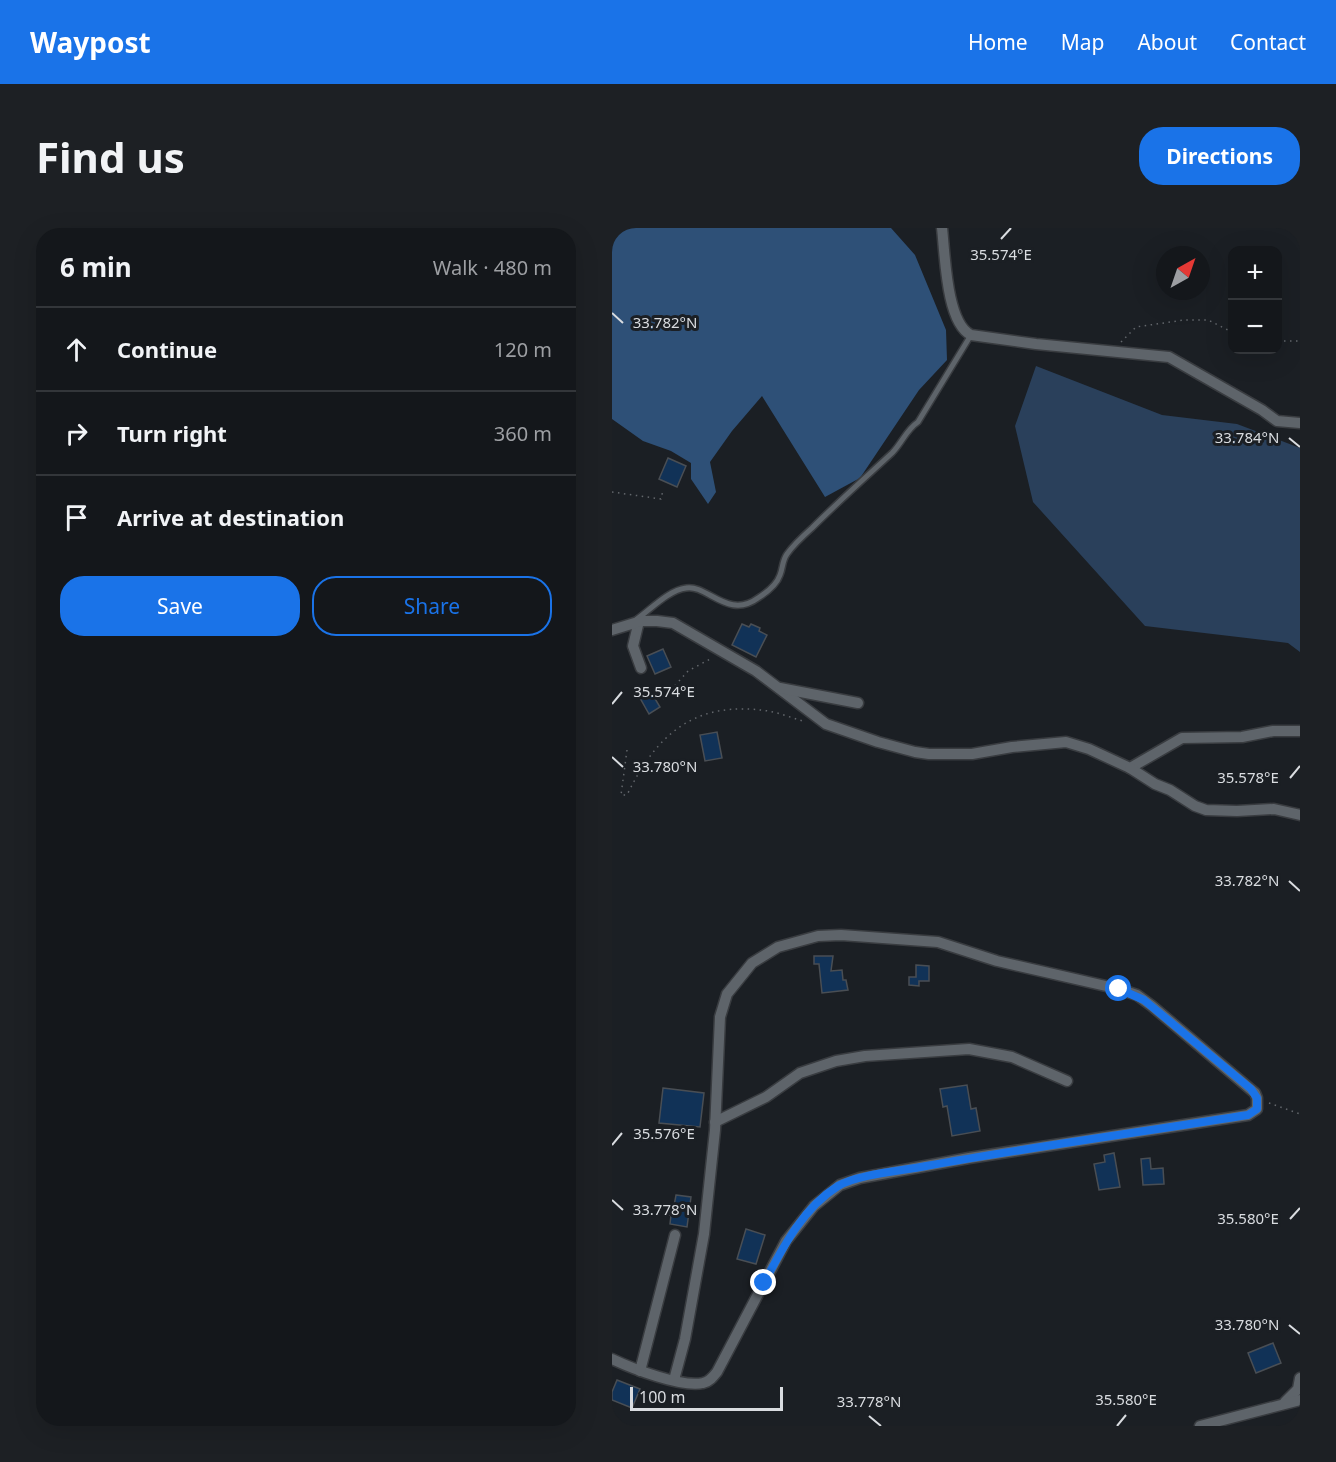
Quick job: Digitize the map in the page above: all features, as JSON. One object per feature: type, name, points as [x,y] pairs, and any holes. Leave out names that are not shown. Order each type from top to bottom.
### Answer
[{"type":"street","points":[[942,228],[953,307],[959,322],[971,335],[1169,357],[1247,401],[1277,421],[1300,423]]},
{"type":"street","points":[[612,630],[636,622],[673,623],[756,671],[826,724],[915,752],[972,754],[1012,747],[1066,742],[1089,749],[1130,768],[1155,784],[1206,810],[1237,812],[1274,809],[1300,815]]},
{"type":"street","points":[[636,622],[633,646],[641,668]]},
{"type":"street","points":[[777,687],[858,703]]},
{"type":"street","points":[[1130,768],[1182,738],[1242,737],[1273,731],[1300,731]]},
{"type":"street","points":[[612,1359],[640,1371],[674,1380],[701,1384],[713,1377],[786,1241],[814,1206],[840,1185],[860,1178],[969,1158],[1248,1115],[1257,1109],[1257,1098],[1251,1089],[1159,1012],[1129,992],[997,961],[938,942],[841,935],[818,936],[791,942],[769,951],[744,971],[727,994],[720,1017],[715,1122],[704,1234],[685,1339],[674,1380]]},
{"type":"street","points":[[715,1122],[766,1097],[800,1073],[836,1061],[865,1056],[969,1050],[1012,1057],[1067,1081]]},
{"type":"street","points":[[640,1371],[675,1235]]},
{"type":"street","points":[[1278,1407],[1293,1396],[1298,1389],[1300,1378]]},
{"type":"street","points":[[1200,1426],[1300,1400]]},
{"type":"lane","points":[[636,622],[675,591],[684,588],[696,588],[720,602],[734,605],[751,603],[767,591],[779,578],[783,561],[798,541],[844,494],[894,451],[908,429],[918,422],[971,335]]},
{"type":"path","points":[[1113,352],[1127,334],[1136,327],[1184,320],[1208,320],[1228,330]]},
{"type":"path","points":[[1282,341],[1300,341]]},
{"type":"path","points":[[612,492],[661,499],[663,490]]},
{"type":"path","points":[[663,699],[688,671],[723,651]]},
{"type":"path","points":[[627,750],[621,795],[627,795],[636,776],[666,738],[690,720],[703,714],[718,711],[769,711],[807,722]]},
{"type":"path","points":[[1257,1098],[1300,1114]]},
{"type":"shaded area","points":[[612,228],[891,228],[915,255],[946,330],[947,360],[919,390],[860,478],[825,497],[762,396],[732,431],[710,462],[716,492],[708,504],[691,479],[691,463],[671,451],[643,441],[612,419]]},
{"type":"shaded area","points":[[1036,366],[1162,415],[1237,424],[1300,448],[1300,652],[1288,643],[1145,626],[1033,502],[1015,426]]},
{"type":"building","points":[[668,458],[686,466],[677,487],[659,479]]},
{"type":"building","points":[[742,624],[749,627],[751,624],[760,628],[759,631],[767,635],[756,657],[732,645]]},
{"type":"building","points":[[663,649],[671,667],[655,674],[647,656]]},
{"type":"building","points":[[651,692],[660,707],[649,714],[640,698]]},
{"type":"building","points":[[717,732],[722,758],[705,761],[700,735]]},
{"type":"building","points":[[814,956],[833,956],[831,971],[842,970],[843,980],[846,980],[848,990],[822,993],[819,964],[814,964]]},
{"type":"building","points":[[916,965],[929,966],[929,981],[919,981],[919,986],[909,985],[909,977],[916,977]]},
{"type":"building","points":[[967,1085],[971,1109],[976,1108],[980,1131],[952,1136],[947,1106],[943,1107],[940,1089]]},
{"type":"building","points":[[663,1088],[704,1093],[700,1127],[659,1123]]},
{"type":"building","points":[[1114,1153],[1120,1187],[1099,1190],[1094,1164],[1105,1162],[1104,1155]]},
{"type":"building","points":[[1150,1158],[1151,1169],[1163,1168],[1164,1184],[1143,1185],[1141,1159]]},
{"type":"building","points":[[676,1195],[691,1197],[687,1227],[670,1224],[669,1205],[674,1206]]},
{"type":"building","points":[[746,1229],[765,1235],[756,1264],[737,1259]]},
{"type":"building","points":[[1273,1343],[1281,1363],[1256,1373],[1248,1353]]},
{"type":"building","points":[[617,1380],[640,1389],[632,1408],[612,1400],[612,1392]]},
{"type":"route","points":[[764,1283],[786,1241],[806,1215],[830,1192],[849,1181],[969,1158],[1248,1115],[1257,1109],[1257,1098],[1251,1089],[1144,1000],[1119,989]]}]
